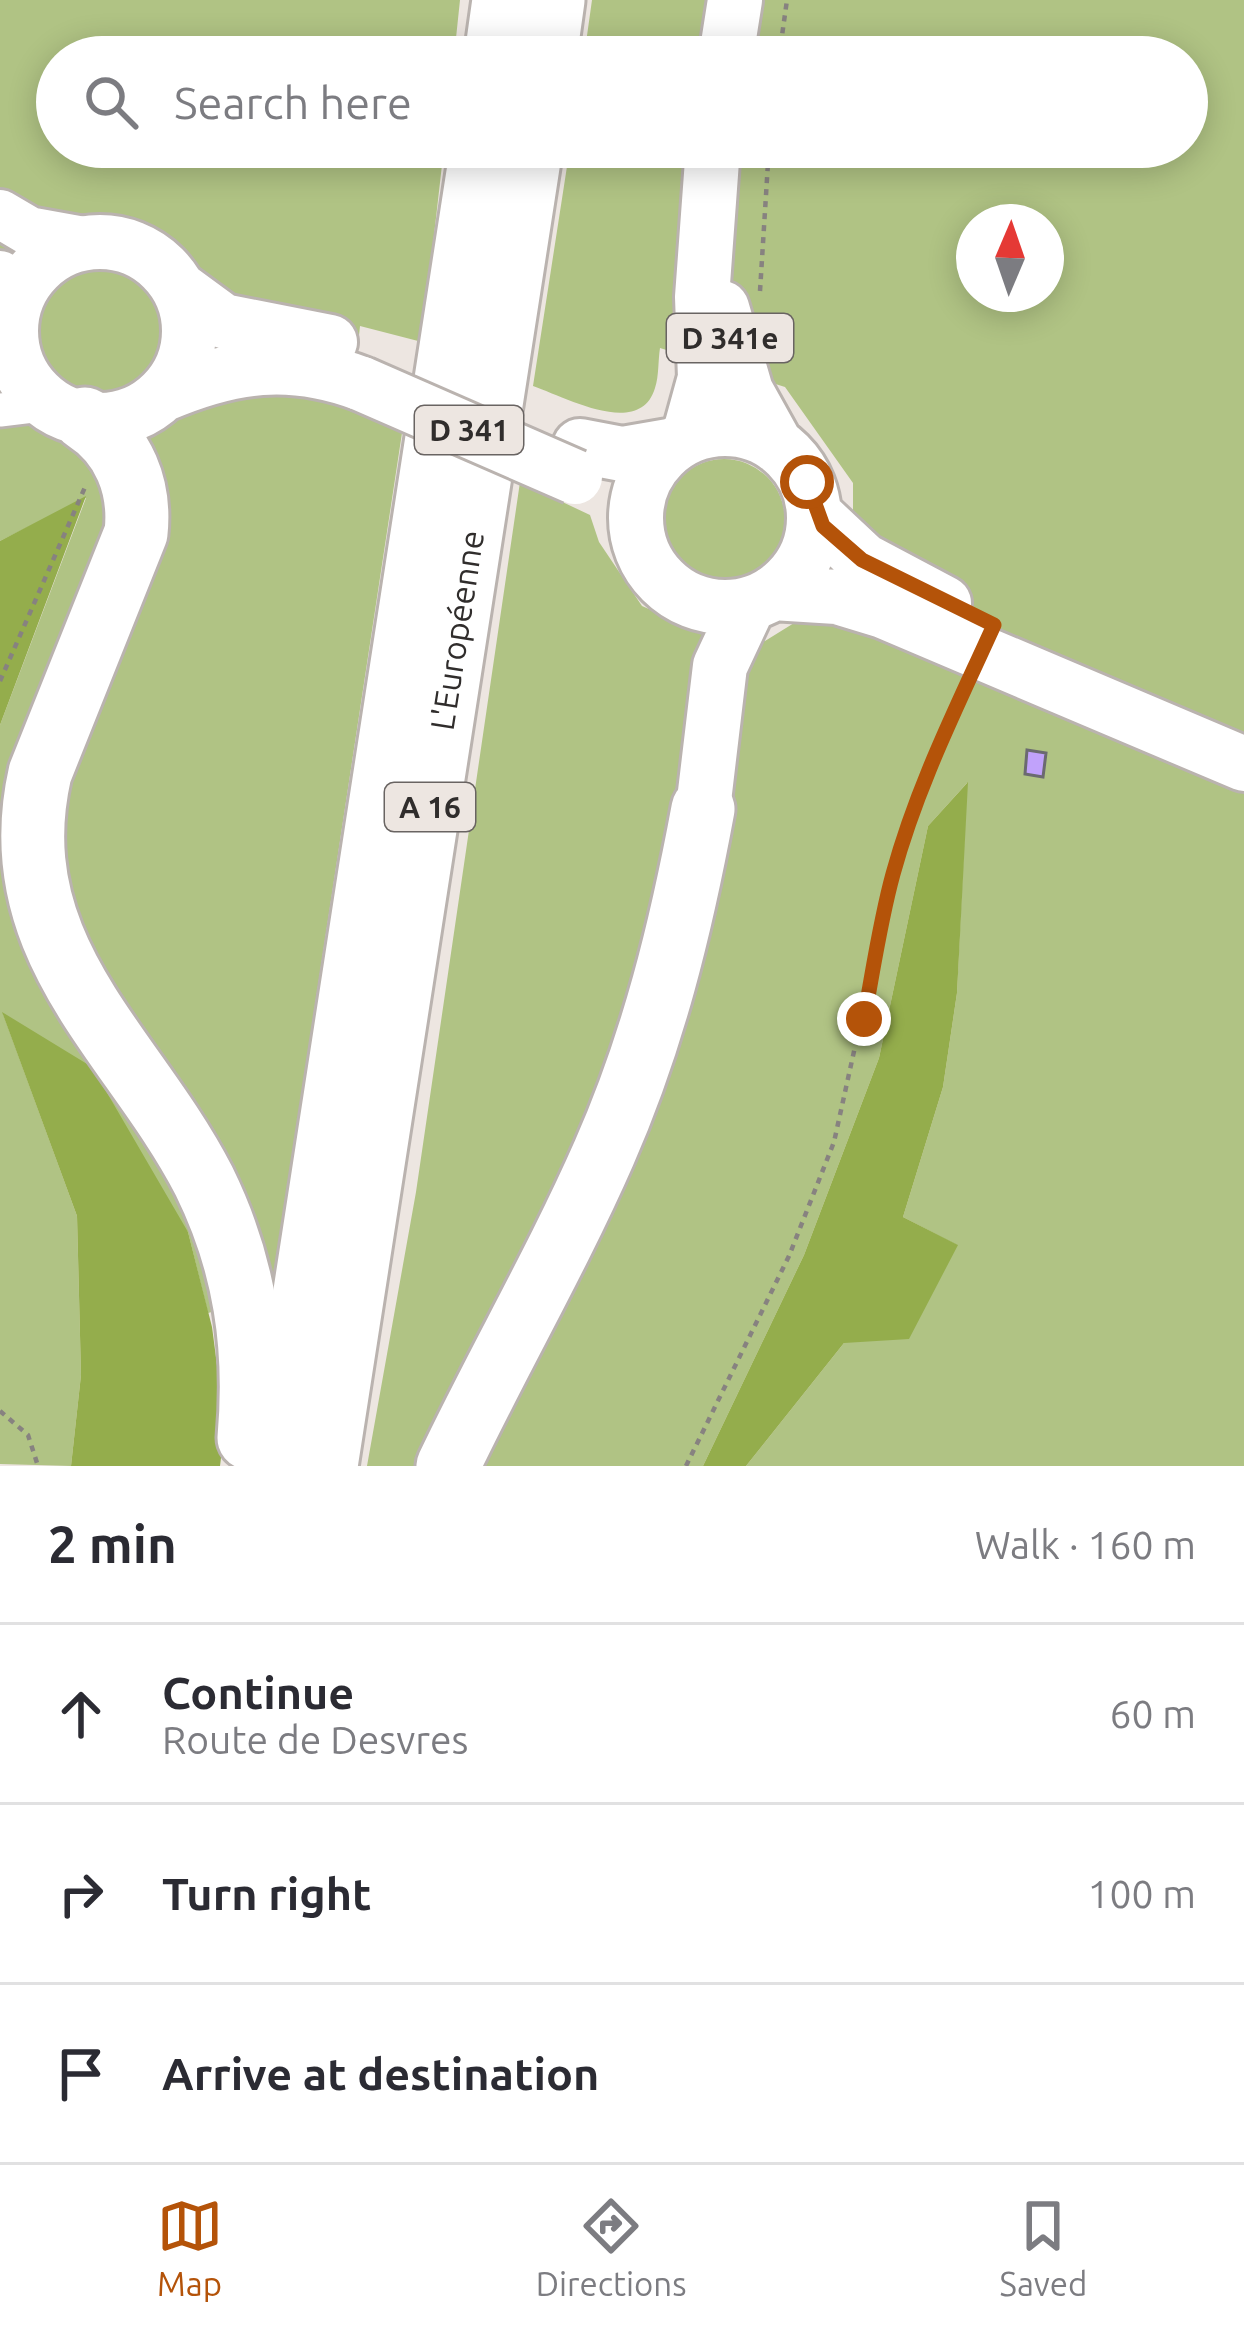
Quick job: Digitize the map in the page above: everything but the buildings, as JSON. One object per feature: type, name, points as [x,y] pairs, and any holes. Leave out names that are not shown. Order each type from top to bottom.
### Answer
[{"type":"highway","points":[[499,36],[504,0]]},
{"type":"highway","points":[[547,36],[553,0]]},
{"type":"highway","name":"L'Européenne","points":[[278,1466],[479,168]]},
{"type":"highway","name":"L'Européenne","points":[[326,1466],[528,168]]},
{"type":"highway","points":[[62,419],[135,492],[136,533],[40,773],[31,869],[44,931],[59,964],[185,1148],[233,1251],[252,1348],[245,1466]]},
{"type":"highway","points":[[448,1466],[566,1236],[630,1090],[670,969],[703,809]]},
{"type":"main road","points":[[729,36],[735,0]]},
{"type":"main road","name":"D 341e","points":[[681,441],[705,378],[702,296],[711,168]]},
{"type":"main road","points":[[0,214],[29,231],[137,250],[161,266],[178,288],[188,316],[188,345],[179,372],[162,395],[131,415],[62,419],[19,368],[6,311],[38,267],[62,250],[90,242]]},
{"type":"main road","name":"D 341e","points":[[708,223],[722,308],[746,391],[776,445]]},
{"type":"main road","name":"D 341","points":[[178,288],[223,321],[299,333],[364,370],[578,461],[639,541]]},
{"type":"main road","name":"D 341","points":[[162,395],[223,372],[272,364],[364,370]]},
{"type":"main road","points":[[703,809],[720,666],[761,598],[806,555],[814,514],[803,475],[776,445],[737,429],[681,441],[656,462],[640,491],[639,541],[654,572],[680,596],[714,606],[761,598],[849,601],[982,651],[1244,764]]},
{"type":"main road","name":"D 341","points":[[578,461],[681,441]]},
{"type":"main road","points":[[814,514],[847,548],[913,589],[1244,730]]},
{"type":"path","points":[[782,36],[787,0]]},
{"type":"path","points":[[762,306],[758,265],[767,168]]},
{"type":"path","points":[[0,681],[89,478],[62,419]]},
{"type":"path","points":[[686,1466],[823,1172],[857,1054],[894,870],[938,746],[982,651]]},
{"type":"path","points":[[0,1411],[28,1435],[38,1466]]},
{"type":"green space","points":[[0,0],[460,0],[456,36],[36,36],[36,168],[442,168],[422,342],[360,326],[352,402],[402,433],[271,1295],[208,1313],[188,1232],[3,1014],[77,1216],[81,1375],[71,1466],[0,1464],[0,725],[86,498],[0,541]]},
{"type":"green space","points":[[592,0],[1244,0],[1244,1466],[746,1466],[844,1343],[957,1245],[903,1217],[943,1087],[957,993],[967,783],[928,826],[879,1058],[804,1255],[703,1466],[367,1466],[416,1192],[520,482],[590,515],[599,542],[642,606],[704,633],[765,641],[807,615],[853,522],[853,483],[785,387],[660,348],[655,388],[647,403],[618,413],[533,386],[567,168],[1208,168],[1208,36],[587,36]]},
{"type":"green space","points":[[724,459],[747,463],[767,477],[781,497],[785,520],[781,543],[767,563],[747,577],[724,581],[701,577],[681,563],[667,543],[663,520],[667,497],[681,477],[701,463]]},
{"type":"green space","points":[[86,496],[0,725],[0,541]]},
{"type":"green space","points":[[968,782],[957,993],[943,1087],[903,1217],[958,1245],[909,1339],[844,1343],[746,1466],[703,1466],[804,1255],[879,1058],[928,826]]},
{"type":"green space","points":[[2,1012],[92,1067],[188,1232],[212,1327],[225,1426],[220,1466],[71,1466],[81,1375],[77,1216]]},
{"type":"route","points":[[807,482],[814,514],[862,560],[994,625],[938,746],[906,832],[884,906],[864,1019]]}]
